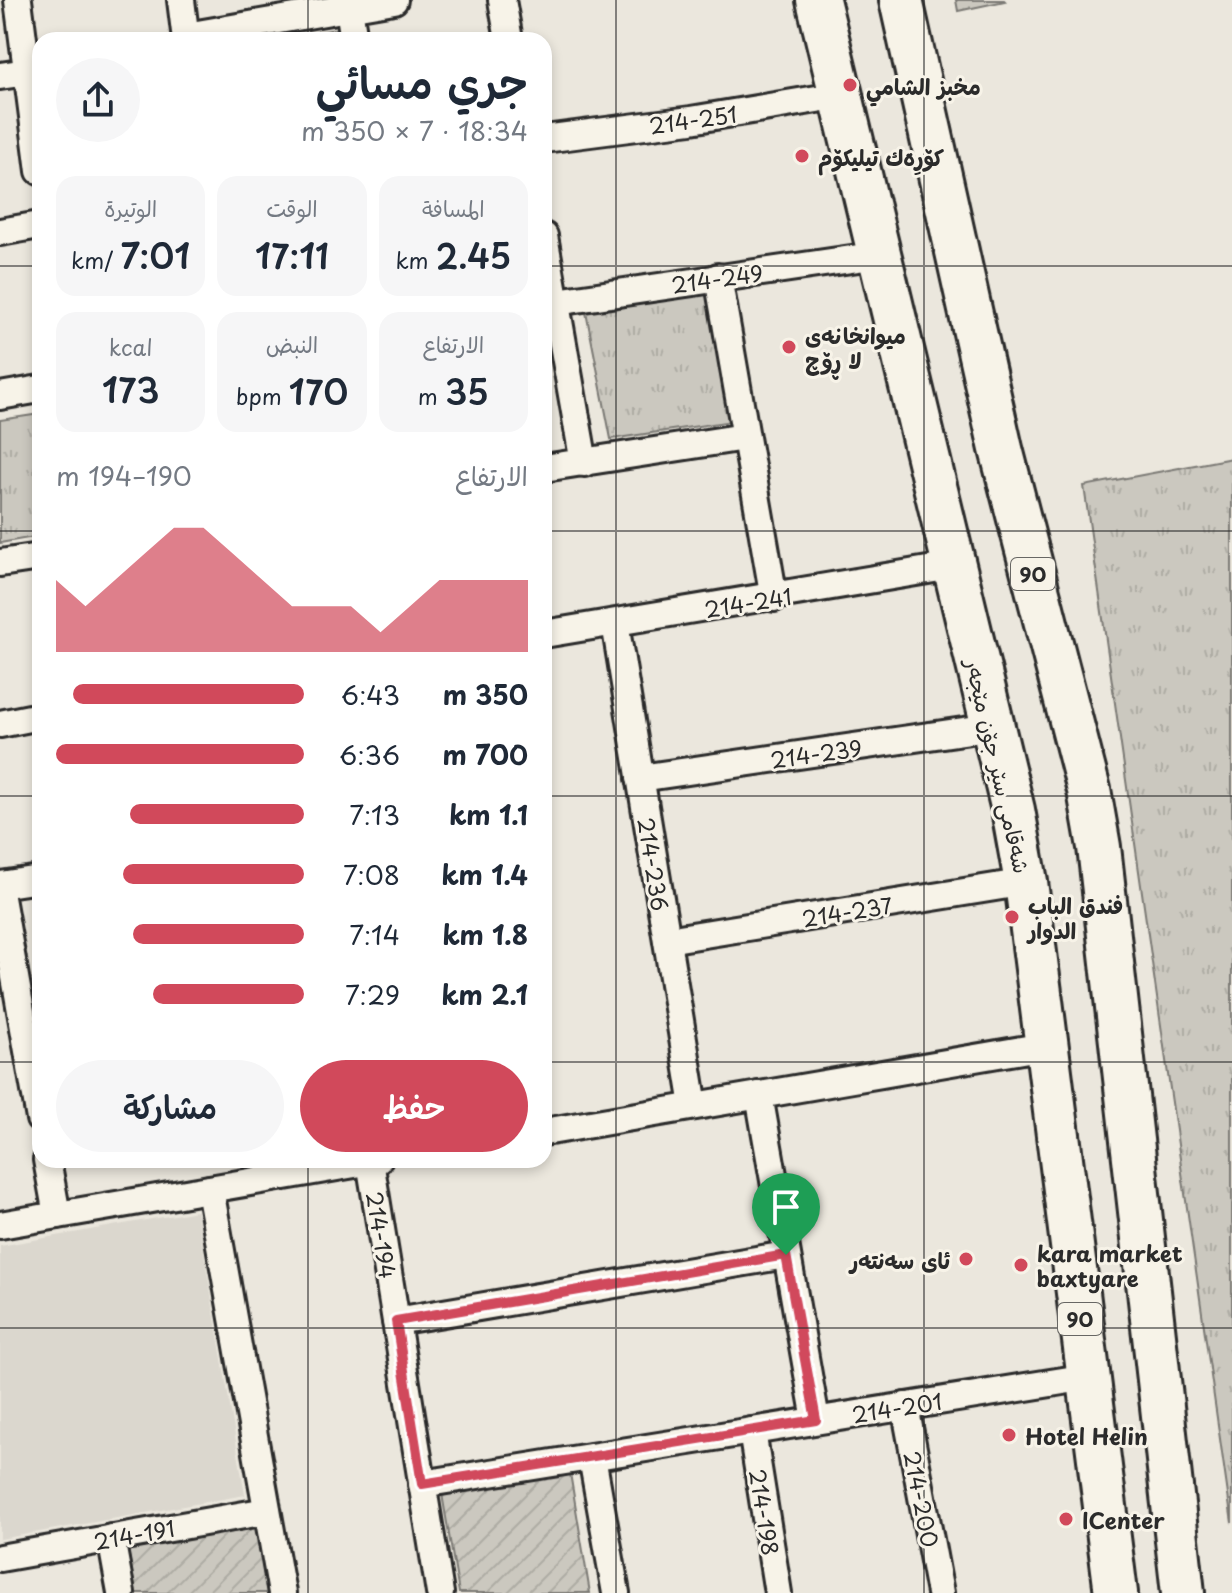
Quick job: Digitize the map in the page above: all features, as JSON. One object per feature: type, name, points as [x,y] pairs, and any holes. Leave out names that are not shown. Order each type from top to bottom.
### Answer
[{"type":"highway","name":"شەقامی سێر جۆن مێجەر","points":[[818,0],[1026,882],[1116,1593]]},
{"type":"highway","name":"90","points":[[901,0],[1001,449],[1089,790],[1106,908],[1183,1593]]},
{"type":"highway","points":[[1107,1528],[1117,1546],[1135,1556],[1155,1554],[1164,1549],[1175,1532]]},
{"type":"street","points":[[18,0],[32,110]]},
{"type":"street","points":[[181,0],[185,32]]},
{"type":"street","points":[[219,32],[394,0]]},
{"type":"street","points":[[502,0],[508,32]]},
{"type":"street","points":[[349,8],[353,32]]},
{"type":"street","points":[[0,76],[27,72]]},
{"type":"street","name":"214-251","points":[[552,138],[841,95]]},
{"type":"street","points":[[0,232],[32,226]]},
{"type":"street","name":"214-249","points":[[556,302],[879,255]]},
{"type":"street","points":[[718,277],[774,598]]},
{"type":"street","points":[[552,280],[584,463]]},
{"type":"street","points":[[0,396],[32,390]]},
{"type":"street","points":[[552,467],[745,437]]},
{"type":"street","points":[[0,563],[32,558]]},
{"type":"street","name":"214-241","points":[[552,633],[952,566]]},
{"type":"street","name":"214-236","points":[[615,623],[694,1106]]},
{"type":"street","points":[[0,724],[32,718]]},
{"type":"street","name":"214-239","points":[[640,778],[991,727]]},
{"type":"street","points":[[0,885],[32,880]]},
{"type":"street","name":"214-237","points":[[667,940],[1026,882]]},
{"type":"street","points":[[0,892],[32,1035]]},
{"type":"street","points":[[552,1131],[1045,1046]]},
{"type":"street","points":[[759,1095],[816,1420]]},
{"type":"street","points":[[48,1168],[57,1215]]},
{"type":"street","points":[[0,1225],[333,1168]]},
{"type":"street","name":"214-194","points":[[375,1168],[440,1593]]},
{"type":"street","points":[[210,1189],[282,1593]]},
{"type":"street","points":[[396,1321],[786,1255]]},
{"type":"street","name":"214-201","points":[[422,1484],[1088,1377]]},
{"type":"street","name":"214-200","points":[[905,1406],[940,1593]]},
{"type":"street","name":"214-198","points":[[752,1431],[778,1593]]},
{"type":"street","points":[[592,1457],[616,1593]]},
{"type":"street","name":"214-191","points":[[0,1558],[267,1511]]},
{"type":"street","points":[[111,1538],[121,1593]]},
{"type":"shaded area","points":[[197,1211],[245,1495],[0,1539],[0,1246]]},
{"type":"green space","points":[[956,0],[1004,0],[1005,1],[958,11]]},
{"type":"green space","points":[[341,28],[342,32],[319,32]]},
{"type":"green space","points":[[715,293],[732,421],[611,439],[586,312]]},
{"type":"green space","points":[[32,415],[32,537],[0,543],[0,420]]},
{"type":"green space","points":[[1232,458],[1232,1523],[1084,486]]},
{"type":"green space","points":[[570,1473],[590,1593],[459,1593],[442,1494]]},
{"type":"green space","points":[[256,1528],[267,1593],[136,1593],[128,1550]]},
{"type":"place","name":"مخبز الشامي","points":[[850,85]]},
{"type":"place","name":"كۆرِەك تيليكۆم","points":[[802,156]]},
{"type":"place","name":"میوانخانەی لا ڕۆچ","points":[[789,347]]},
{"type":"place","name":"فندق الباب الدوار","points":[[1012,917]]},
{"type":"place","name":"ئای سەنتەر","points":[[966,1259]]},
{"type":"place","name":"kara market baxtyare","points":[[1021,1265]]},
{"type":"place","name":"Hotel Helin","points":[[1009,1435]]},
{"type":"place","name":"ICenter","points":[[1066,1519]]},
{"type":"route","points":[[786,1255],[816,1420],[422,1484],[396,1321],[786,1255]]}]
